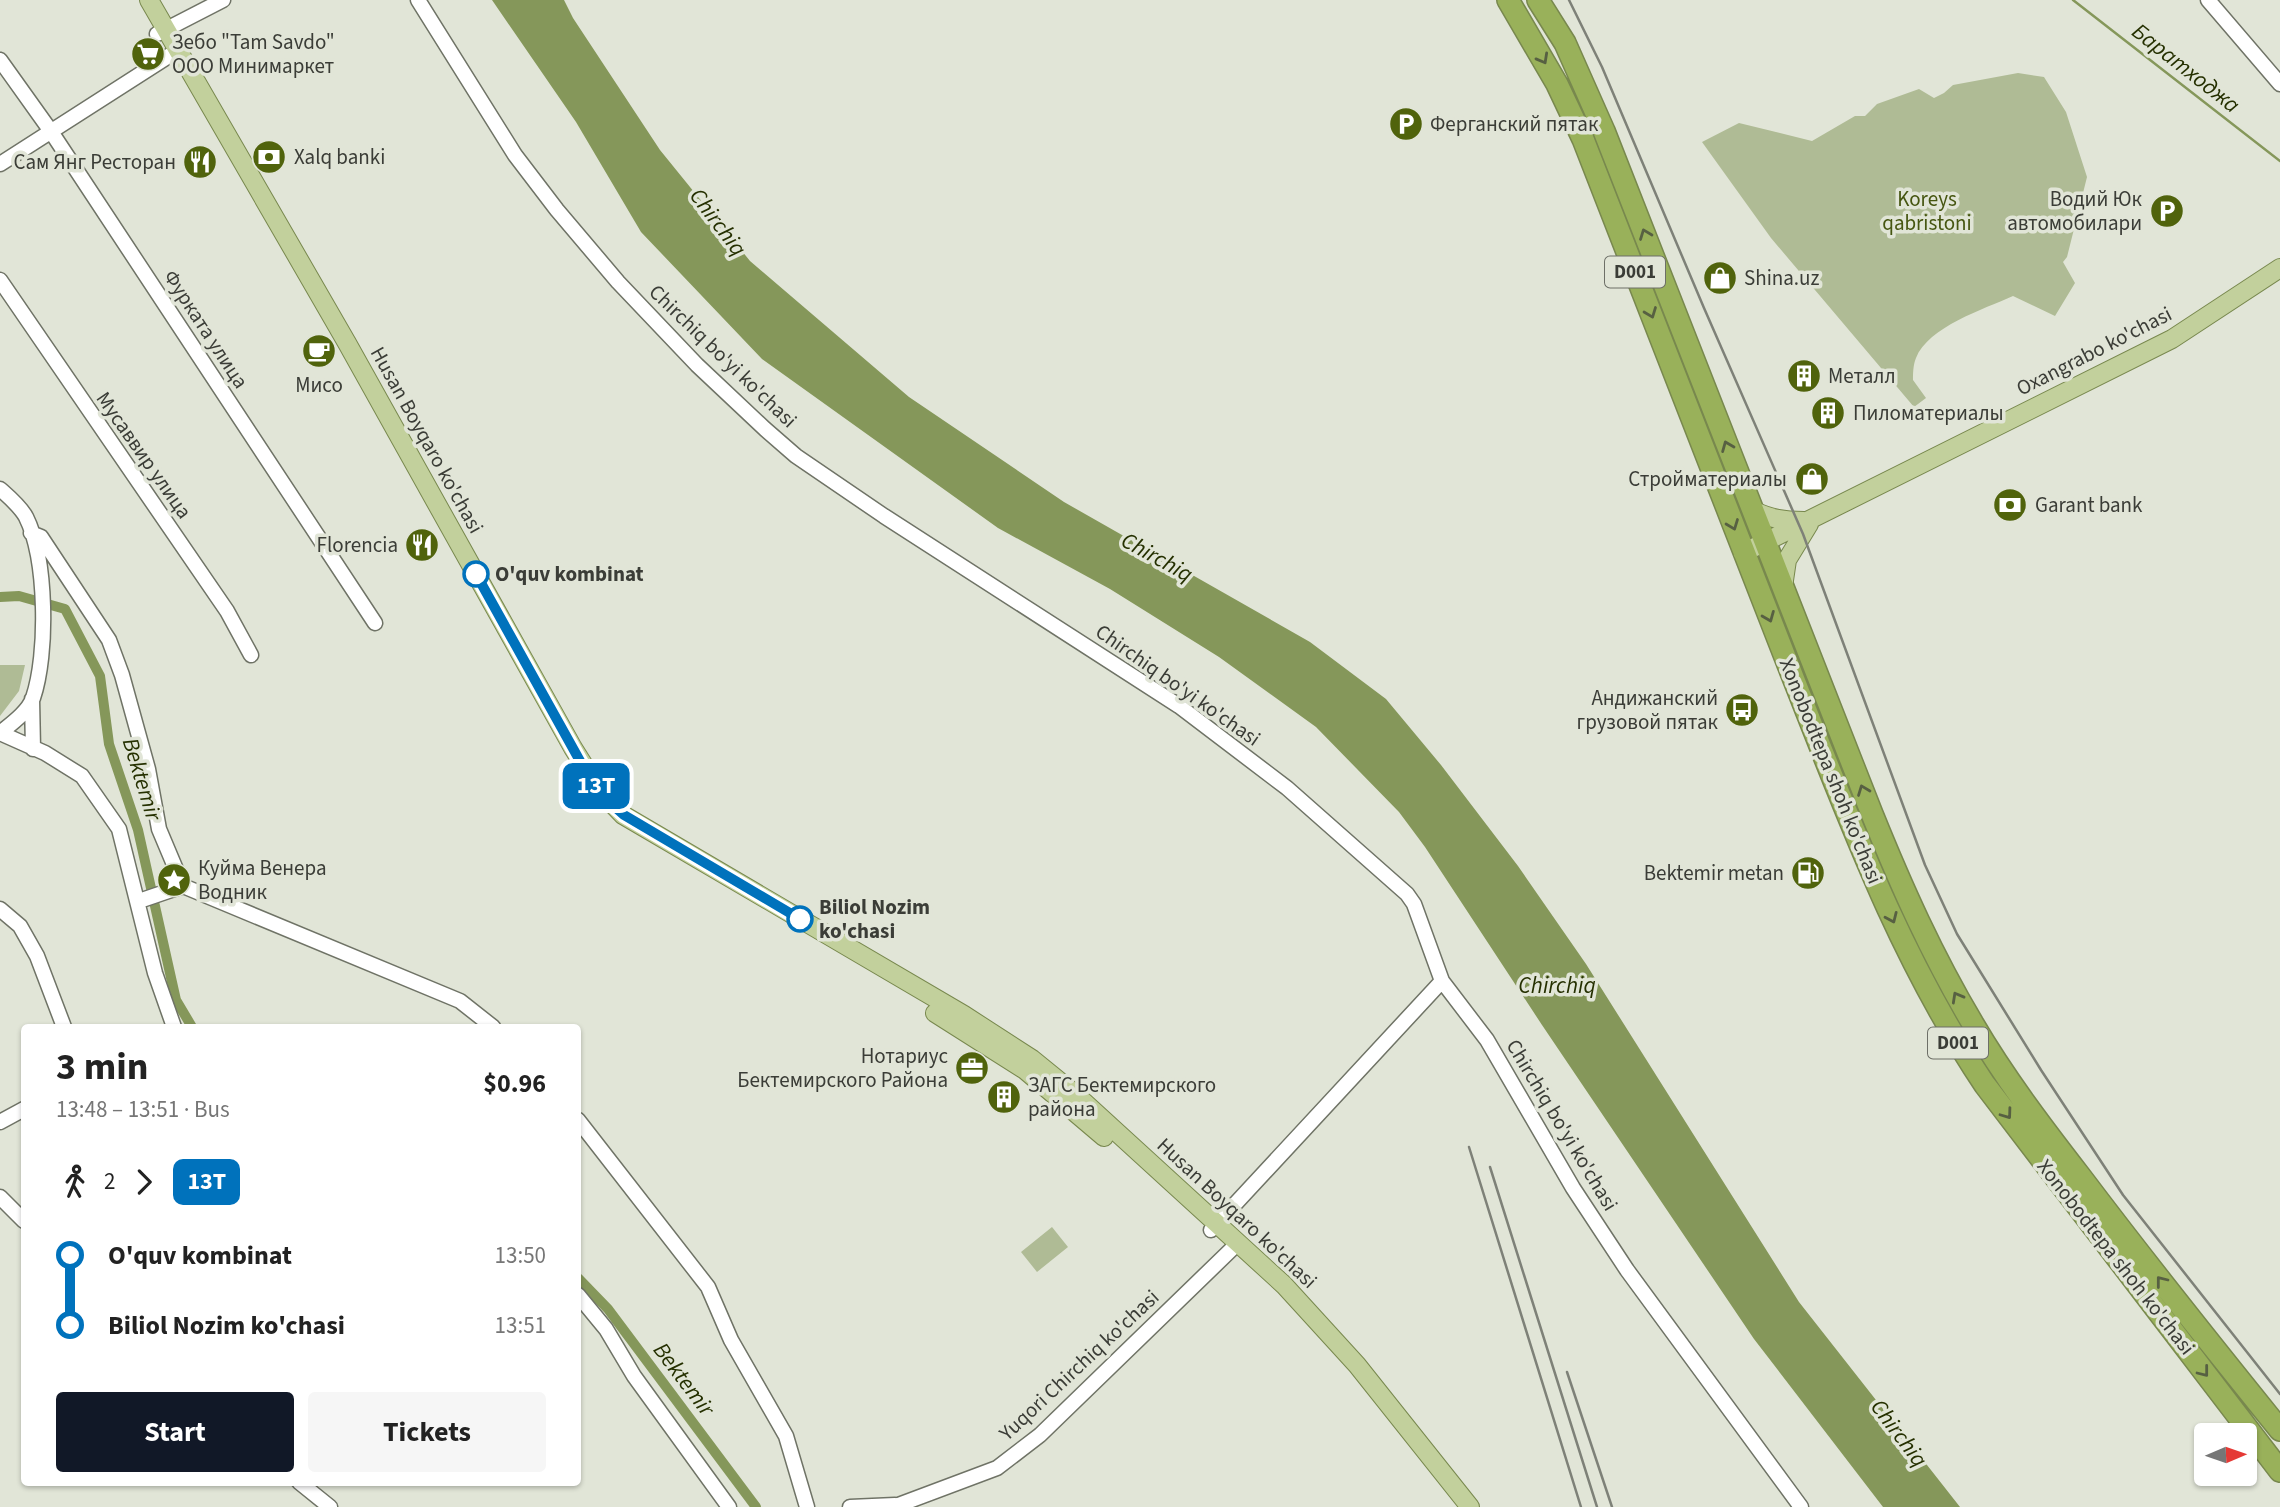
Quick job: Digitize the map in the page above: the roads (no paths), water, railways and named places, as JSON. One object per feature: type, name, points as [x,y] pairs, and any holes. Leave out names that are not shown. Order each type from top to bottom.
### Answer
[{"type":"highway","name":"Xonobodtepa shoh ko'chasi","points":[[1508,0],[1557,84],[1588,152],[1743,553],[1889,912],[1914,966],[1985,1085],[2280,1471]]},
{"type":"highway","name":"Xonobodtepa shoh ko'chasi","points":[[1538,0],[1565,43],[1643,227],[1911,910],[1973,1026],[2013,1086],[2095,1197],[2280,1430]]},
{"type":"highway","points":[[1557,84],[1577,73]]},
{"type":"main road","name":"Husan Boyqaro ko'chasi","points":[[136,0],[162,32],[347,343],[573,748],[606,799],[624,815],[960,1021],[1032,1059],[1235,1246],[1353,1367],[1470,1507]]},
{"type":"main road","name":"Husan Boyqaro ko'chasi","points":[[149,0],[162,32]]},
{"type":"main road","name":"Oxangrabo ko'chasi","points":[[1743,553],[2172,339],[2280,268]]},
{"type":"main road","name":"Oxangrabo ko'chasi","points":[[1752,510],[1770,519],[1811,521]]},
{"type":"main road","name":"Oxangrabo ko'chasi","points":[[1783,587],[1791,550],[1811,521]]},
{"type":"main road","name":"Husan Boyqaro ko'chasi","points":[[1353,1367],[1458,1507]]},
{"type":"street","points":[[162,32],[223,0]]},
{"type":"street","name":"Chirchiq bo'yi ko'chasi","points":[[418,0],[515,155],[580,238],[697,365],[796,456],[884,516],[1179,706],[1287,788],[1407,894],[1414,904],[1442,981],[1487,1040],[1573,1188],[1627,1270],[1801,1507]]},
{"type":"street","points":[[2208,0],[2280,84]]},
{"type":"street","points":[[0,164],[174,52]]},
{"type":"street","name":"Фурката улица","points":[[0,60],[50,130],[374,623]]},
{"type":"street","name":"Мусаввир улица","points":[[0,280],[227,611],[251,655]]},
{"type":"street","points":[[0,489],[25,516],[43,581],[40,654],[32,699],[33,749]]},
{"type":"street","points":[[31,533],[41,537],[109,640],[122,675],[148,769],[159,830],[183,886]]},
{"type":"street","points":[[32,699],[13,723],[0,733],[45,753],[82,776],[119,829],[155,973],[173,1024]]},
{"type":"street","points":[[139,901],[183,886],[460,1001],[489,1024]]},
{"type":"street","points":[[0,909],[20,926],[37,956],[63,1024]]},
{"type":"street","points":[[1214,1226],[1442,981]]},
{"type":"street","points":[[0,1122],[21,1112]]},
{"type":"street","points":[[581,1124],[708,1287],[731,1340],[786,1436],[807,1507]]},
{"type":"street","points":[[1,1201],[21,1218]]},
{"type":"street","name":"Yuqori Chirchiq ko'chasi","points":[[850,1507],[894,1506],[996,1468],[1020,1452],[1235,1246]]},
{"type":"street","points":[[581,1299],[606,1329],[634,1376],[729,1507]]},
{"type":"street","points":[[304,1486],[330,1507]]},
{"type":"water","name":"Chirchiq","points":[[492,0],[564,0],[573,18],[660,150],[750,261],[909,397],[1064,502],[1310,642],[1386,699],[1441,765],[1518,866],[1586,964],[1799,1302],[1960,1507],[1883,1507],[1754,1339],[1399,812],[1316,727],[1219,657],[1110,589],[998,528],[762,359],[641,232],[576,122]]},
{"type":"waterway","name":"Баратходжа","points":[[2073,0],[2280,161]]},
{"type":"waterway","name":"Bektemir","points":[[0,597],[19,596],[65,609],[100,676],[109,744],[138,830],[176,1000],[190,1024]]},
{"type":"waterway","name":"Bektemir","points":[[581,1281],[608,1309],[756,1507]]},
{"type":"railway","points":[[1569,0],[1602,67],[1803,534],[1925,865],[1957,934],[2041,1070],[2123,1195],[2280,1394]]},
{"type":"railway","points":[[1469,1147],[1581,1507]]},
{"type":"railway","points":[[1490,1167],[1597,1507]]},
{"type":"railway","points":[[1567,1372],[1612,1507]]},
{"type":"place","name":"Зебо \"Tam Savdo\" ООО Минимаркет","points":[[148,54]]},
{"type":"place","name":"Ферганский пятак","points":[[1406,124]]},
{"type":"place","name":"Xalq banki","points":[[269,157]]},
{"type":"place","name":"Сам Янг Ресторан","points":[[200,162]]},
{"type":"place","name":"Водий Юк автомобилари","points":[[2167,211]]},
{"type":"place","name":"Shina.uz","points":[[1720,278]]},
{"type":"place","name":"Мисо","points":[[319,351]]},
{"type":"place","name":"Металл","points":[[1804,376]]},
{"type":"place","name":"Пиломатериалы","points":[[1828,413]]},
{"type":"place","name":"Стройматериалы","points":[[1812,479]]},
{"type":"place","name":"Garant bank","points":[[2010,505]]},
{"type":"place","name":"Florencia","points":[[422,545]]},
{"type":"place","name":"O'quv kombinat","points":[[476,574]]},
{"type":"place","name":"Андижанский грузовой пятак","points":[[1742,710]]},
{"type":"place","name":"Bektemir metan","points":[[1808,873]]},
{"type":"place","name":"Куйма Венера Водник","points":[[174,880]]},
{"type":"place","name":"Biliol Nozim ko'chasi","points":[[800,919]]},
{"type":"place","name":"Нотариус Бектемирского Района","points":[[972,1068]]},
{"type":"place","name":"ЗАГС Бектемирского района","points":[[1004,1097]]},
{"type":"park label","name":"Koreys qabristoni","points":[[1927,211]]}]
